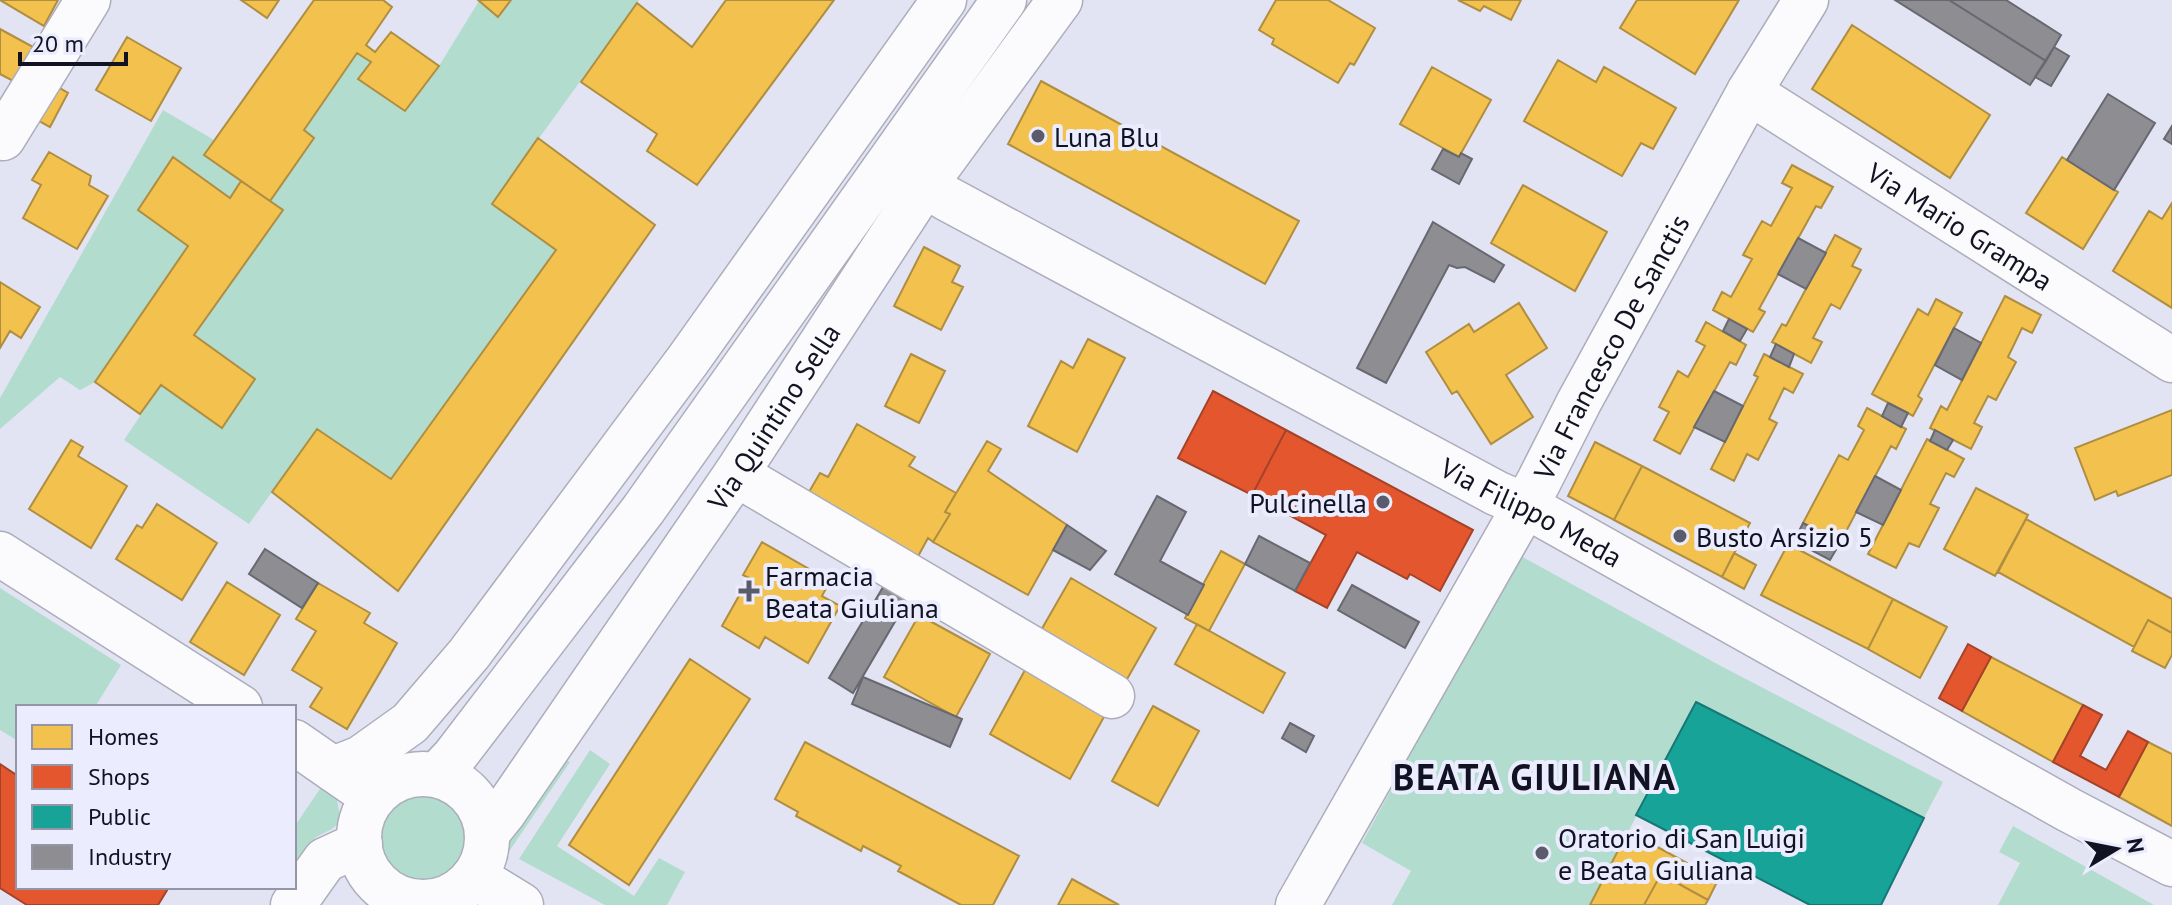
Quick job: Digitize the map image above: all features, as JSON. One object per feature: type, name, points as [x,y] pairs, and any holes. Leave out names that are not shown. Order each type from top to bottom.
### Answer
[{"type":"street","points":[[3,138],[88,0]]},
{"type":"street","points":[[333,769],[361,758],[410,723],[469,654],[688,360],[944,0]]},
{"type":"street","name":"Via Quintino Sella","points":[[475,877],[486,852],[488,832],[736,474],[1004,0]]},
{"type":"street","name":"Via Quintino Sella","points":[[437,775],[906,176],[1060,0]]},
{"type":"street","name":"Via Francesco De Sanctis","points":[[1298,905],[1526,506],[1579,402],[1749,92],[1806,0]]},
{"type":"street","name":"Via Mario Grampa","points":[[1749,92],[2172,360]]},
{"type":"street","name":"Via Filippo Meda","points":[[906,176],[1496,493],[1526,506],[2069,810],[2172,864]]},
{"type":"street","points":[[736,474],[1112,696]]},
{"type":"street","points":[[0,554],[237,705]]},
{"type":"street","points":[[296,743],[371,797]]},
{"type":"street","points":[[365,877],[361,827],[371,797],[386,784],[403,777],[437,775],[456,783],[472,796],[482,812],[488,832]]},
{"type":"street","points":[[293,905],[325,860],[365,877],[403,901],[419,904],[458,891],[475,877],[521,905]]},
{"type":"green space","points":[[511,0],[639,0],[492,203],[556,250],[391,479],[317,429],[249,524],[124,440],[161,385],[222,428],[255,379],[194,335],[283,211],[270,201],[314,138],[304,130],[357,53],[371,62],[358,79],[439,66],[479,1],[498,16]]},
{"type":"green space","points":[[163,110],[214,140],[204,155],[241,181],[230,198],[174,158],[188,246],[95,382],[80,390],[60,377],[0,429],[0,398]]},
{"type":"green space","points":[[1519,555],[1719,665],[1943,782],[1924,818],[1696,702],[1590,905],[1392,905],[1411,871],[1362,843]]},
{"type":"green space","points":[[0,588],[121,665],[96,705],[16,705],[16,740],[0,730]]},
{"type":"green space","points":[[590,750],[610,764],[557,846],[634,896],[659,858],[685,872],[667,905],[605,905],[519,859]]},
{"type":"green space","points":[[566,760],[570,762],[510,850],[508,840]]},
{"type":"green space","points":[[322,786],[337,800],[341,821],[316,837],[296,866],[296,824]]},
{"type":"green space","points":[[423,796],[446,803],[458,815],[465,838],[458,861],[446,873],[423,880],[400,873],[388,861],[381,838],[388,815],[400,803]]},
{"type":"green space","points":[[2013,826],[2154,905],[1998,905],[2020,863],[1999,852]]},
{"type":"building: Homes","points":[[0,0],[58,0],[44,26]]},
{"type":"building: Homes","points":[[241,0],[279,0],[267,18]]},
{"type":"building: Homes","points":[[314,0],[383,0],[392,7],[366,45],[375,52],[391,32],[439,66],[405,111],[358,79],[371,62],[357,53],[304,130],[314,138],[270,201],[204,155]]},
{"type":"building: Homes","points":[[478,0],[511,0],[498,17]]},
{"type":"building: Homes","points":[[726,0],[834,0],[697,185],[647,151],[657,134],[581,82],[637,3],[692,47]]},
{"type":"building: Homes","points":[[1276,0],[1328,0],[1375,28],[1354,65],[1350,63],[1338,83],[1272,44],[1274,39],[1259,30]]},
{"type":"building: Homes","points":[[1458,0],[1521,0],[1511,20],[1484,6],[1480,11]]},
{"type":"building: Homes","points":[[1637,0],[1739,0],[1695,74],[1620,28]]},
{"type":"building: Homes","points":[[1852,25],[1990,115],[1950,178],[1812,89]]},
{"type":"building: Homes","points":[[0,29],[33,47],[15,82],[0,74]]},
{"type":"building: Homes","points":[[127,37],[181,68],[151,121],[96,90]]},
{"type":"building: Homes","points":[[1558,60],[1596,82],[1604,67],[1676,108],[1653,149],[1641,143],[1622,176],[1524,121]]},
{"type":"building: Homes","points":[[1432,67],[1491,100],[1459,157],[1400,124]]},
{"type":"building: Homes","points":[[46,80],[68,93],[50,127],[27,114]]},
{"type":"building: Homes","points":[[1041,81],[1299,221],[1265,284],[1008,144]]},
{"type":"building: Homes","points":[[538,138],[655,225],[398,591],[272,492],[317,429],[391,479],[556,250],[492,204]]},
{"type":"building: Homes","points":[[49,152],[91,176],[89,185],[108,196],[77,249],[23,218],[41,185],[32,180]]},
{"type":"building: Homes","points":[[173,157],[230,198],[241,181],[283,210],[194,335],[255,379],[222,428],[161,385],[140,414],[95,382],[188,246],[138,210]]},
{"type":"building: Homes","points":[[2062,157],[2118,192],[2083,249],[2026,213]]},
{"type":"building: Homes","points":[[1792,165],[1833,187],[1821,208],[1816,206],[1759,309],[1765,312],[1753,332],[1713,310],[1722,292],[1731,297],[1752,259],[1743,255],[1762,221],[1771,226],[1792,188],[1782,183]]},
{"type":"building: Homes","points":[[1523,185],[1607,232],[1575,291],[1491,243]]},
{"type":"building: Homes","points":[[2172,203],[2172,308],[2113,271],[2149,211],[2162,219]]},
{"type":"building: Homes","points":[[1835,235],[1861,249],[1852,266],[1861,270],[1840,309],[1831,304],[1813,338],[1822,342],[1811,363],[1772,342],[1782,324],[1786,326]]},
{"type":"building: Homes","points":[[924,247],[960,266],[952,282],[963,287],[941,330],[894,306]]},
{"type":"building: Homes","points":[[0,282],[40,307],[21,338],[10,331],[0,348]]},
{"type":"building: Homes","points":[[2005,296],[2041,315],[2032,333],[2022,328],[2008,357],[2016,362],[1996,400],[1988,396],[1974,423],[1982,427],[1971,449],[1930,428],[1941,406],[1947,410]]},
{"type":"building: Homes","points":[[1936,299],[1962,313],[1918,396],[1922,399],[1913,416],[1872,394],[1918,309],[1928,315]]},
{"type":"building: Homes","points":[[1519,303],[1547,348],[1506,375],[1533,417],[1491,444],[1457,391],[1452,394],[1426,352],[1469,324],[1474,332]]},
{"type":"building: Homes","points":[[1706,322],[1746,345],[1736,365],[1730,362],[1680,454],[1654,440],[1669,412],[1659,407],[1678,371],[1688,377],[1705,346],[1696,341]]},
{"type":"building: Homes","points":[[1088,339],[1125,358],[1077,452],[1028,426],[1061,361],[1073,368]]},
{"type":"building: Homes","points":[[911,354],[945,371],[919,423],[885,406]]},
{"type":"building: Homes","points":[[1764,354],[1803,374],[1793,393],[1784,388],[1769,419],[1777,423],[1758,460],[1747,454],[1734,481],[1711,469],[1758,377],[1754,375]]},
{"type":"building: Homes","points":[[1867,408],[1906,429],[1896,449],[1891,446],[1840,543],[1803,523],[1839,455],[1848,460],[1864,430],[1858,426]]},
{"type":"building: Homes","points":[[2172,410],[2172,475],[2118,496],[2116,491],[2095,500],[2075,448]]},
{"type":"building: Homes","points":[[857,424],[915,457],[909,466],[956,493],[945,512],[950,514],[933,542],[928,538],[915,562],[802,504],[820,473],[828,477]]},
{"type":"building: Homes","points":[[1927,439],[1964,459],[1954,477],[1946,473],[1930,504],[1939,508],[1919,547],[1909,543],[1896,568],[1868,554]]},
{"type":"building: Homes","points":[[71,440],[83,447],[78,456],[127,486],[91,548],[29,509]]},
{"type":"building: Homes","points":[[987,441],[1001,449],[988,471],[1067,525],[1028,595],[933,542],[950,514],[945,512]]},
{"type":"building: Homes","points":[[1595,442],[1642,466],[1614,520],[1568,496]]},
{"type":"building: Homes","points":[[1642,466],[1750,523],[1722,577],[1614,520]]},
{"type":"building: Homes","points":[[1976,488],[2028,515],[1995,576],[1944,549]]},
{"type":"building: Homes","points":[[157,504],[217,543],[182,600],[116,559],[137,525],[142,528]]},
{"type":"building: Homes","points":[[2026,519],[2172,599],[2172,633],[2148,620],[2134,647],[1998,572]]},
{"type":"building: Homes","points":[[762,542],[830,581],[822,596],[840,606],[808,663],[765,637],[759,648],[722,626],[749,578],[743,575]]},
{"type":"building: Homes","points":[[1788,544],[1893,599],[1868,649],[1761,595]]},
{"type":"building: Homes","points":[[1221,551],[1245,564],[1209,631],[1185,618]]},
{"type":"building: Homes","points":[[1734,553],[1756,565],[1744,589],[1722,577]]},
{"type":"building: Homes","points":[[1071,578],[1156,628],[1126,681],[1040,632]]},
{"type":"building: Homes","points":[[227,582],[280,615],[244,675],[190,642]]},
{"type":"building: Homes","points":[[318,583],[370,613],[364,623],[397,643],[347,729],[310,707],[322,688],[292,670],[316,631],[296,619]]},
{"type":"building: Homes","points":[[1893,599],[1947,627],[1920,678],[1868,649]]},
{"type":"building: Homes","points":[[919,615],[990,654],[956,717],[884,677]]},
{"type":"building: Homes","points":[[2148,620],[2172,633],[2172,655],[2165,668],[2132,651]]},
{"type":"building: Homes","points":[[1197,624],[1285,673],[1263,713],[1175,664]]},
{"type":"building: Homes","points":[[1991,657],[2083,705],[2053,762],[1962,711]]},
{"type":"building: Homes","points":[[690,659],[750,699],[629,885],[569,845]]},
{"type":"building: Homes","points":[[1025,670],[1105,715],[1070,779],[990,734]]},
{"type":"building: Homes","points":[[1153,706],[1199,731],[1158,806],[1112,781]]},
{"type":"building: Homes","points":[[805,742],[1019,856],[993,905],[961,905],[898,871],[901,866],[863,846],[861,851],[796,816],[798,812],[775,799]]},
{"type":"building: Homes","points":[[2148,742],[2172,754],[2172,826],[2119,797]]},
{"type":"building: Homes","points":[[1628,831],[1718,880],[1708,900],[1661,874],[1644,905],[1590,905]]},
{"type":"building: Homes","points":[[1661,874],[1708,900],[1705,905],[1644,905]]},
{"type":"building: Homes","points":[[1072,879],[1119,905],[1058,905]]},
{"type":"building: Shops","points":[[1213,391],[1286,430],[1252,495],[1178,458]]},
{"type":"building: Shops","points":[[1286,430],[1473,530],[1440,591],[1410,574],[1407,579],[1357,552],[1327,608],[1295,591],[1326,535],[1252,495]]},
{"type":"building: Shops","points":[[1968,644],[1991,657],[1962,711],[1939,698]]},
{"type":"building: Shops","points":[[2083,705],[2102,715],[2080,756],[2106,770],[2128,731],[2148,742],[2119,797],[2053,762]]},
{"type":"building: Shops","points":[[0,764],[16,775],[16,889],[168,889],[158,905],[27,905],[0,888]]},
{"type":"building: Public","points":[[1696,702],[1924,818],[1881,905],[1810,905],[1636,815]]},
{"type":"building: Industry","points":[[1895,0],[1949,0],[2046,61],[2030,85]]},
{"type":"building: Industry","points":[[1949,0],[2006,0],[2061,35],[2046,61]]},
{"type":"building: Industry","points":[[2054,47],[2069,56],[2051,86],[2035,77]]},
{"type":"building: Industry","points":[[2108,94],[2155,123],[2114,190],[2067,160]]},
{"type":"building: Industry","points":[[2172,126],[2172,144],[2164,139]]},
{"type":"building: Industry","points":[[1443,149],[1472,159],[1459,184],[1432,169]]},
{"type":"building: Industry","points":[[1433,222],[1504,265],[1494,282],[1465,267],[1449,265],[1386,383],[1357,368]]},
{"type":"building: Industry","points":[[1798,238],[1826,253],[1806,289],[1778,274]]},
{"type":"building: Industry","points":[[1729,319],[1747,329],[1740,341],[1723,331]]},
{"type":"building: Industry","points":[[1954,328],[1981,343],[1962,380],[1935,365]]},
{"type":"building: Industry","points":[[1776,344],[1794,354],[1789,367],[1770,357]]},
{"type":"building: Industry","points":[[1714,391],[1743,406],[1725,442],[1694,427]]},
{"type":"building: Industry","points":[[1888,403],[1908,413],[1901,427],[1882,416]]},
{"type":"building: Industry","points":[[1935,430],[1953,440],[1947,450],[1930,441]]},
{"type":"building: Industry","points":[[1875,476],[1901,490],[1883,525],[1856,512]]},
{"type":"building: Industry","points":[[1157,496],[1186,512],[1160,561],[1204,585],[1188,615],[1115,574]]},
{"type":"building: Industry","points":[[1803,523],[1840,543],[1830,560],[1794,541]]},
{"type":"building: Industry","points":[[1067,525],[1106,551],[1090,570],[1053,550]]},
{"type":"building: Industry","points":[[1259,536],[1310,563],[1295,591],[1245,564]]},
{"type":"building: Industry","points":[[265,549],[318,583],[302,608],[249,574]]},
{"type":"building: Industry","points":[[886,582],[910,596],[853,693],[829,678]]},
{"type":"building: Industry","points":[[1352,585],[1419,622],[1405,648],[1338,610]]},
{"type":"building: Industry","points":[[863,677],[962,719],[950,747],[852,704]]},
{"type":"building: Industry","points":[[1290,723],[1314,736],[1306,752],[1282,738]]},
{"type":"place","name":"Luna Blu","points":[[1038,136]]},
{"type":"place","name":"Pulcinella","points":[[1383,502]]},
{"type":"place","name":"Busto Arsizio 5","points":[[1680,536]]},
{"type":"place","name":"Farmacia Beata Giuliana","points":[[749,591]]},
{"type":"place","name":"Oratorio di San Luigi e Beata Giuliana","points":[[1542,853]]},
{"type":"district","name":"BEATA GIULIANA","points":[[1535,776]]}]
